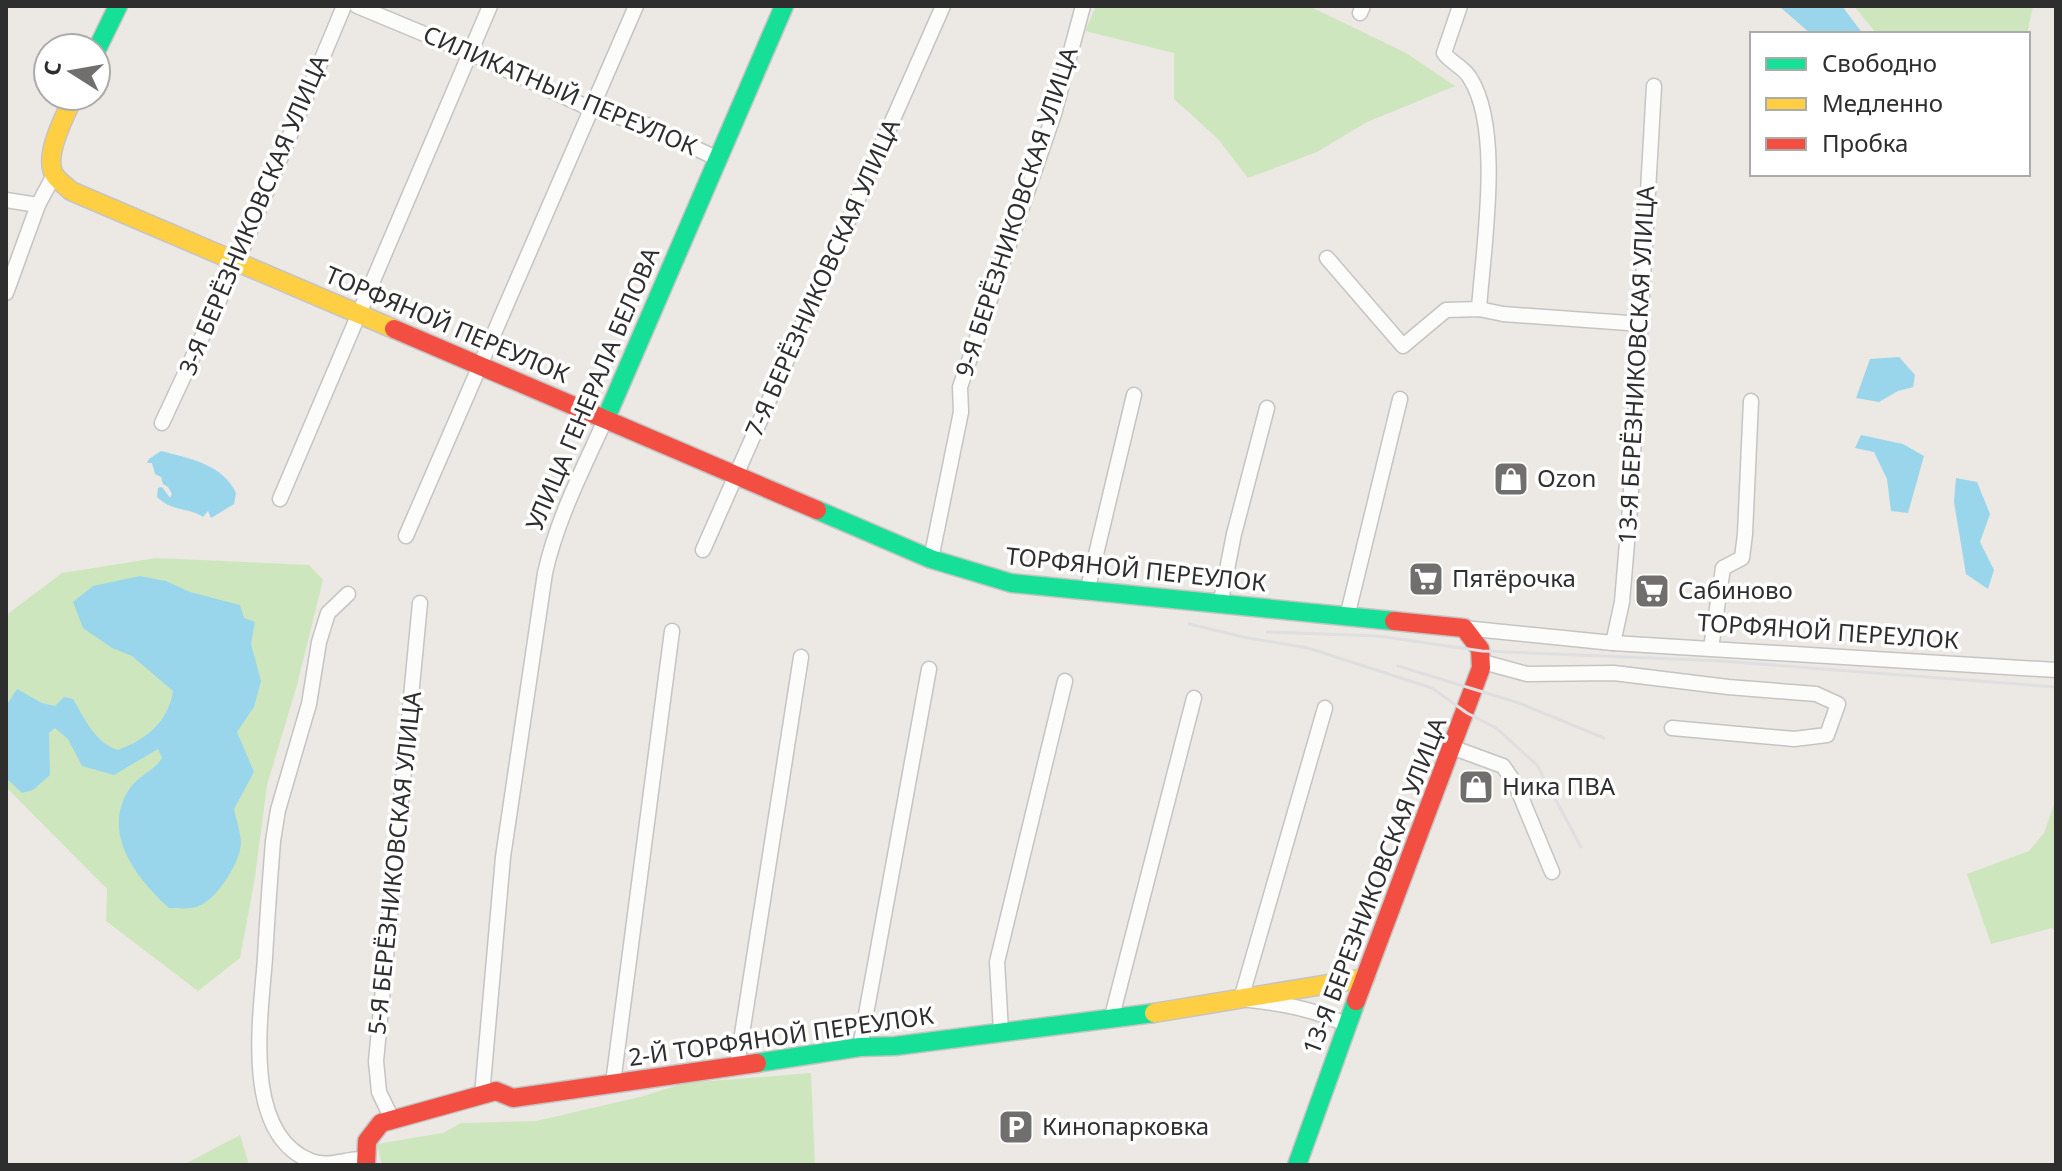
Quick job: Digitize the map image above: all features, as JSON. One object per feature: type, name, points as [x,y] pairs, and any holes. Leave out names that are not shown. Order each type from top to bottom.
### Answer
[{"type":"street","points":[[105,32],[118,6]]},
{"type":"street","name":"3-Я БЕРЁЗНИКОВСКАЯ УЛИЦА","points":[[162,423],[237,262],[344,6]]},
{"type":"street","name":"СИЛИКАТНЫЙ ПЕРЕУЛОК","points":[[357,6],[470,53],[591,109],[647,125],[718,159]]},
{"type":"street","points":[[280,499],[490,6]]},
{"type":"street","points":[[406,536],[636,6]]},
{"type":"street","name":"УЛИЦА ГЕНЕРАЛА БЕЛОВА","points":[[482,1095],[503,857],[550,550],[784,6]]},
{"type":"street","name":"7-Я БЕРЁЗНИКОВСКАЯ УЛИЦА","points":[[703,550],[943,6]]},
{"type":"street","name":"9-Я БЕРЁЗНИКОВСКАЯ УЛИЦА","points":[[931,559],[961,412],[960,387],[1054,114],[1083,6]]},
{"type":"street","points":[[1460,6],[1444,53],[1470,77],[1480,101],[1489,145],[1479,309]]},
{"type":"street","name":"13-Я БЕРЁЗНИКОВСКАЯ УЛИЦА","points":[[1613,643],[1622,602],[1628,522],[1654,86]]},
{"type":"street","points":[[6,293],[38,205],[54,175],[52,166],[56,140],[67,112]]},
{"type":"street","name":"ТОРФЯНОЙ ПЕРЕУЛОК","points":[[54,175],[71,191],[736,476],[931,559],[1011,583],[1613,643],[2056,670]]},
{"type":"street","points":[[6,200],[38,205]]},
{"type":"street","points":[[1327,258],[1403,346],[1446,310],[1479,309],[1503,314],[1628,323],[1639,321]]},
{"type":"street","points":[[1087,592],[1134,395]]},
{"type":"street","points":[[1347,617],[1400,399]]},
{"type":"street","points":[[1711,648],[1723,568],[1742,558],[1751,401]]},
{"type":"street","points":[[1220,605],[1234,534],[1267,408]]},
{"type":"street","points":[[348,594],[328,613],[319,642],[309,704],[278,810],[273,841],[259,1053],[266,1103],[273,1125],[289,1145],[307,1160],[331,1165],[350,1158],[365,1162],[366,1142],[370,1134],[381,1123],[392,1119]]},
{"type":"street","name":"5-Я БЕРЁЗНИКОВСКАЯ УЛИЦА","points":[[392,1119],[379,1092],[376,1061],[420,603]]},
{"type":"street","points":[[1464,628],[1476,640],[1483,662],[1527,674],[1614,673],[1816,694],[1838,704],[1827,735],[1794,739],[1672,728]]},
{"type":"street","points":[[613,1083],[672,631]]},
{"type":"street","points":[[737,1066],[801,657]]},
{"type":"street","name":"13-Я БЕРЕЗНИКОВСКАЯ УЛИЦА","points":[[1297,1165],[1347,1025],[1454,748],[1483,662]]},
{"type":"street","points":[[860,1047],[929,669]]},
{"type":"street","points":[[1001,1031],[997,962],[1065,681]]},
{"type":"street","points":[[1111,1020],[1194,698]]},
{"type":"street","points":[[1241,999],[1325,708]]},
{"type":"street","points":[[1454,748],[1503,766],[1516,785],[1552,872]]},
{"type":"street","name":"2-Й ТОРФЯНОЙ ПЕРЕУЛОК","points":[[392,1119],[496,1091],[513,1098],[860,1047],[895,1046],[1111,1020],[1365,978]]},
{"type":"street","name":"2-Й ТОРФЯНОЙ ПЕРЕУЛОК","points":[[1241,999],[1321,1012],[1347,1025]]},
{"type":"green space","points":[[1096,6],[1309,6],[1406,53],[1455,86],[1367,122],[1317,152],[1248,178],[1218,139],[1174,99],[1174,53],[1085,31]]},
{"type":"green space","points":[[1854,6],[2033,6],[2027,32],[1875,32]]},
{"type":"green space","points":[[156,558],[309,565],[323,580],[297,685],[267,785],[240,958],[198,991],[106,921],[107,889],[6,787],[6,615],[62,573]]},
{"type":"green space","points":[[2056,799],[2056,932],[2052,928],[1991,944],[1967,874],[2029,851],[2044,833]]},
{"type":"green space","points":[[811,1073],[815,1165],[382,1165],[377,1144],[443,1133],[461,1123],[536,1121],[640,1097],[685,1083]]},
{"type":"green space","points":[[240,1135],[249,1165],[183,1165]]},
{"type":"water","points":[[1779,6],[1842,6],[1862,32],[1809,32]]},
{"type":"water","points":[[1899,357],[1915,375],[1913,387],[1879,402],[1856,398],[1870,359]]},
{"type":"water","points":[[1861,435],[1903,444],[1924,456],[1908,513],[1891,511],[1887,479],[1874,452],[1855,448]]},
{"type":"water","points":[[161,451],[204,464],[223,475],[236,493],[234,504],[211,518],[208,511],[203,517],[163,502],[157,497],[158,488],[162,487],[170,498],[172,494],[161,477],[155,474],[152,463],[147,463]]},
{"type":"water","points":[[1956,478],[1977,482],[1990,514],[1980,542],[1994,570],[1988,589],[1966,574],[1954,502]]},
{"type":"water","points":[[140,576],[166,581],[190,592],[240,605],[244,618],[255,622],[251,644],[261,681],[254,707],[237,732],[254,772],[234,809],[240,849],[221,886],[208,901],[194,908],[169,908],[134,868],[120,837],[122,805],[130,788],[162,758],[158,749],[114,775],[82,766],[68,739],[55,728],[49,733],[50,775],[33,790],[22,793],[6,778],[6,706],[17,689],[42,703],[55,706],[64,697],[73,699],[97,736],[118,750],[147,735],[161,720],[173,691],[132,656],[112,648],[83,628],[73,602],[93,586]]},
{"type":"railway","points":[[1189,624],[1308,648],[1432,688],[1467,713],[1496,728],[1537,765],[1581,847]]},
{"type":"railway","points":[[1267,632],[1378,636],[1482,651],[1721,661],[2056,687]]},
{"type":"railway","points":[[1398,666],[1519,703],[1604,738]]},
{"type":"traffic: fast","points":[[105,32],[118,6]]},
{"type":"traffic: fast","points":[[606,418],[784,6]]},
{"type":"traffic: fast","points":[[817,510],[931,559],[1011,583],[1394,621]]},
{"type":"traffic: fast","points":[[1297,1165],[1356,1001]]},
{"type":"traffic: fast","points":[[757,1063],[860,1047],[895,1046],[1154,1013]]},
{"type":"traffic: slow","points":[[67,112],[58,133],[51,164],[56,178],[71,191],[394,329]]},
{"type":"traffic: slow","points":[[1154,1013],[1365,978]]},
{"type":"traffic: jam","points":[[394,329],[817,510]]},
{"type":"traffic: jam","points":[[1356,1001],[1481,668],[1480,649],[1464,628],[1394,621]]},
{"type":"traffic: jam","points":[[366,1165],[367,1141],[381,1123],[496,1091],[513,1098],[757,1063]]},
{"type":"place","name":"Ozon","points":[[1511,479]]},
{"type":"place","name":"Пятёрочка","points":[[1426,579]]},
{"type":"place","name":"Сабиново","points":[[1652,591]]},
{"type":"place","name":"Ника ПВА","points":[[1476,787]]},
{"type":"place","name":"Кинопарковка","points":[[1016,1127]]}]
